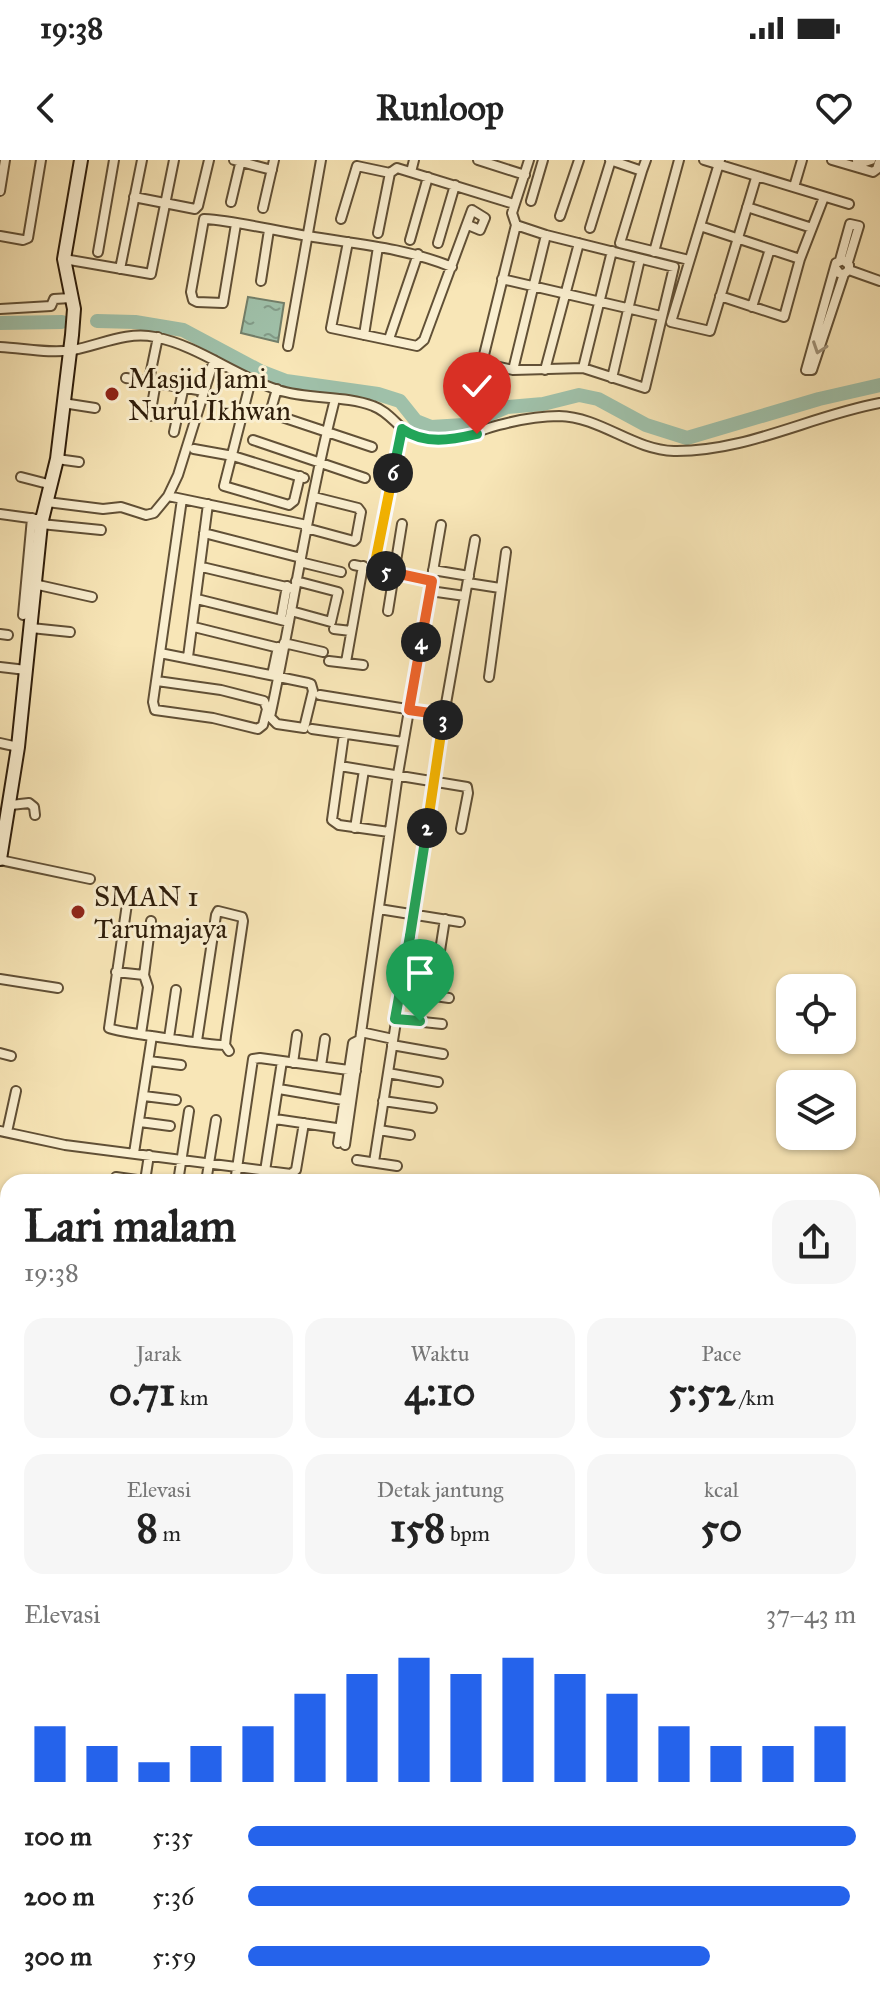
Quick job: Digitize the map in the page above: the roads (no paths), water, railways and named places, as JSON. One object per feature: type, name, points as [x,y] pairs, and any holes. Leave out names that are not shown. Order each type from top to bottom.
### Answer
[{"type":"street","points":[[0,191],[5,160]]},
{"type":"street","points":[[0,236],[28,238],[41,160]]},
{"type":"street","points":[[23,615],[38,521],[47,502],[57,459],[72,335],[72,303],[64,259],[81,160]]},
{"type":"street","points":[[98,252],[114,160]]},
{"type":"street","points":[[120,269],[142,160]]},
{"type":"street","points":[[64,259],[150,275],[174,160]]},
{"type":"street","points":[[134,197],[197,208],[209,160]]},
{"type":"street","points":[[288,346],[321,160]]},
{"type":"street","points":[[411,172],[414,160]]},
{"type":"street","points":[[478,160],[525,175]]},
{"type":"street","points":[[516,225],[674,267],[645,388],[583,368],[513,370],[481,362],[516,225],[512,213],[514,204],[529,160]]},
{"type":"street","points":[[531,201],[543,160]]},
{"type":"street","points":[[560,216],[579,160]]},
{"type":"street","points":[[646,160],[620,243],[689,260]]},
{"type":"street","points":[[654,252],[679,160]]},
{"type":"street","points":[[704,160],[719,162],[756,178],[849,204]]},
{"type":"street","points":[[794,187],[802,160]]},
{"type":"street","points":[[832,160],[873,172],[880,160]]},
{"type":"street","points":[[857,160],[871,160]]},
{"type":"street","points":[[231,202],[239,161],[273,165],[263,208]]},
{"type":"street","points":[[590,228],[614,161],[642,171]]},
{"type":"street","points":[[719,162],[671,322],[709,332],[756,178]]},
{"type":"street","points":[[341,219],[357,166],[390,173]]},
{"type":"street","points":[[378,233],[390,173],[397,168],[514,204]]},
{"type":"street","points":[[410,240],[428,177]]},
{"type":"street","points":[[438,243],[455,185]]},
{"type":"street","points":[[720,296],[784,317],[800,259],[824,197]]},
{"type":"street","points":[[747,207],[812,228]]},
{"type":"street","points":[[236,224],[223,303],[193,300],[191,292],[204,219],[236,224],[269,230],[348,242],[418,254],[452,267]]},
{"type":"street","points":[[348,242],[332,329],[417,346],[424,340],[468,225]]},
{"type":"street","points":[[700,226],[800,259]]},
{"type":"street","points":[[261,281],[269,230]]},
{"type":"street","points":[[513,370],[546,235]]},
{"type":"street","points":[[545,370],[579,243]]},
{"type":"street","points":[[364,335],[378,247]]},
{"type":"street","points":[[752,307],[770,249]]},
{"type":"street","points":[[583,368],[612,251]]},
{"type":"street","points":[[389,339],[418,254]]},
{"type":"street","points":[[612,378],[640,259]]},
{"type":"street","points":[[843,267],[812,370],[806,370],[843,267]]},
{"type":"street","points":[[843,267],[880,281]]},
{"type":"street","points":[[502,279],[661,316]]},
{"type":"street","points":[[0,309],[51,306],[54,299],[72,303]]},
{"type":"street","points":[[0,347],[70,351],[114,339],[142,335],[158,337],[277,389],[303,397],[373,406],[384,411],[402,429],[421,438],[457,439],[508,423],[560,416],[584,419],[657,449],[708,449],[740,445],[822,417],[880,403]]},
{"type":"street","points":[[150,416],[158,337]]},
{"type":"street","points":[[47,502],[103,509],[121,507],[146,515],[154,513],[168,496],[190,441],[214,360]]},
{"type":"street","points":[[126,378],[204,391]]},
{"type":"street","points":[[194,449],[233,456],[302,477],[294,501],[289,505],[224,484],[233,456],[251,380]]},
{"type":"street","points":[[174,432],[184,386]]},
{"type":"street","points":[[277,389],[270,413],[372,447]]},
{"type":"street","points":[[160,653],[188,657],[276,676],[313,685],[304,728],[277,724],[271,720],[276,676],[285,620],[335,399]]},
{"type":"street","points":[[63,403],[95,408]]},
{"type":"street","points":[[374,568],[402,429]]},
{"type":"street","points":[[253,440],[365,478]]},
{"type":"street","points":[[57,459],[79,462]]},
{"type":"street","points":[[21,477],[52,485]]},
{"type":"street","points":[[168,496],[306,526],[354,541],[361,512],[358,508],[314,497]]},
{"type":"street","points":[[157,681],[221,690],[264,701],[267,709],[263,725],[258,729],[213,718],[155,710],[153,702],[182,499]]},
{"type":"street","points":[[188,657],[208,504]]},
{"type":"street","points":[[0,514],[101,530]]},
{"type":"street","points":[[38,521],[31,628],[18,747],[0,860],[90,879]]},
{"type":"street","points":[[388,611],[402,524]]},
{"type":"street","points":[[341,1144],[403,742],[441,525]]},
{"type":"street","points":[[204,533],[341,572]]},
{"type":"street","points":[[374,1162],[444,715],[475,540]]},
{"type":"street","points":[[489,677],[506,552]]},
{"type":"street","points":[[346,662],[359,566],[432,581]]},
{"type":"street","points":[[202,567],[338,592],[331,622],[291,611]]},
{"type":"street","points":[[433,570],[500,588]]},
{"type":"street","points":[[34,584],[92,597]]},
{"type":"street","points":[[285,620],[291,611],[293,585]]},
{"type":"street","points":[[430,591],[465,596]]},
{"type":"street","points":[[197,599],[285,620]]},
{"type":"street","points":[[194,627],[323,652]]},
{"type":"street","points":[[31,628],[70,632]]},
{"type":"street","points":[[334,629],[351,631]]},
{"type":"street","points":[[329,661],[363,665]]},
{"type":"street","points":[[0,667],[26,670]]},
{"type":"street","points":[[320,695],[444,715]]},
{"type":"street","points":[[312,729],[403,742]]},
{"type":"street","points":[[344,734],[332,820],[336,824],[389,832]]},
{"type":"street","points":[[0,743],[18,747]]},
{"type":"street","points":[[340,766],[467,787],[461,829]]},
{"type":"street","points":[[355,828],[364,770]]},
{"type":"street","points":[[11,805],[29,803],[34,807],[35,815]]},
{"type":"street","points":[[128,897],[109,1028],[152,1036],[227,1048],[242,917],[222,911],[216,913],[197,1041]]},
{"type":"street","points":[[379,909],[460,922]]},
{"type":"street","points":[[433,995],[445,919]]},
{"type":"street","points":[[141,1034],[148,987],[144,975],[151,921]]},
{"type":"street","points":[[116,972],[144,975]]},
{"type":"street","points":[[0,979],[58,988]]},
{"type":"street","points":[[169,1038],[176,990]]},
{"type":"street","points":[[400,991],[449,998]]},
{"type":"street","points":[[395,1019],[442,1024]]},
{"type":"street","points":[[293,1063],[297,1035]]},
{"type":"street","points":[[134,1153],[152,1036]]},
{"type":"street","points":[[360,1036],[443,1054]]},
{"type":"street","points":[[321,1066],[325,1039]]},
{"type":"street","points":[[0,1053],[11,1056]]},
{"type":"street","points":[[236,1174],[253,1059],[352,1071]]},
{"type":"street","points":[[149,1061],[181,1065]]},
{"type":"street","points":[[265,1171],[282,1061]]},
{"type":"street","points":[[388,1073],[438,1082]]},
{"type":"street","points":[[279,1089],[348,1101]]},
{"type":"street","points":[[16,1091],[4,1131],[65,1145],[237,1168],[294,1173],[304,1123]]},
{"type":"street","points":[[144,1096],[176,1100]]},
{"type":"street","points":[[383,1101],[432,1108]]},
{"type":"street","points":[[179,1174],[189,1111]]},
{"type":"street","points":[[275,1119],[344,1130]]},
{"type":"street","points":[[207,1174],[216,1120]]},
{"type":"street","points":[[140,1122],[170,1126]]},
{"type":"street","points":[[379,1130],[410,1135]]},
{"type":"street","points":[[148,1174],[149,1155]]},
{"type":"street","points":[[357,1160],[397,1166]]},
{"type":"water","points":[[248,297],[284,303],[278,342],[241,333]]},
{"type":"waterway","points":[[97,321],[135,322],[183,330],[260,371],[286,381],[378,394],[400,401],[416,421],[431,427],[464,425],[507,407],[543,404],[579,395],[598,399],[646,425],[687,438],[819,399],[880,385]]},
{"type":"waterway","points":[[0,323],[62,322]]},
{"type":"place","name":"Masjid Jami Nurul Ikhwan","points":[[112,394]]},
{"type":"place","name":"SMAN 1 Tarumajaya","points":[[78,912]]}]
